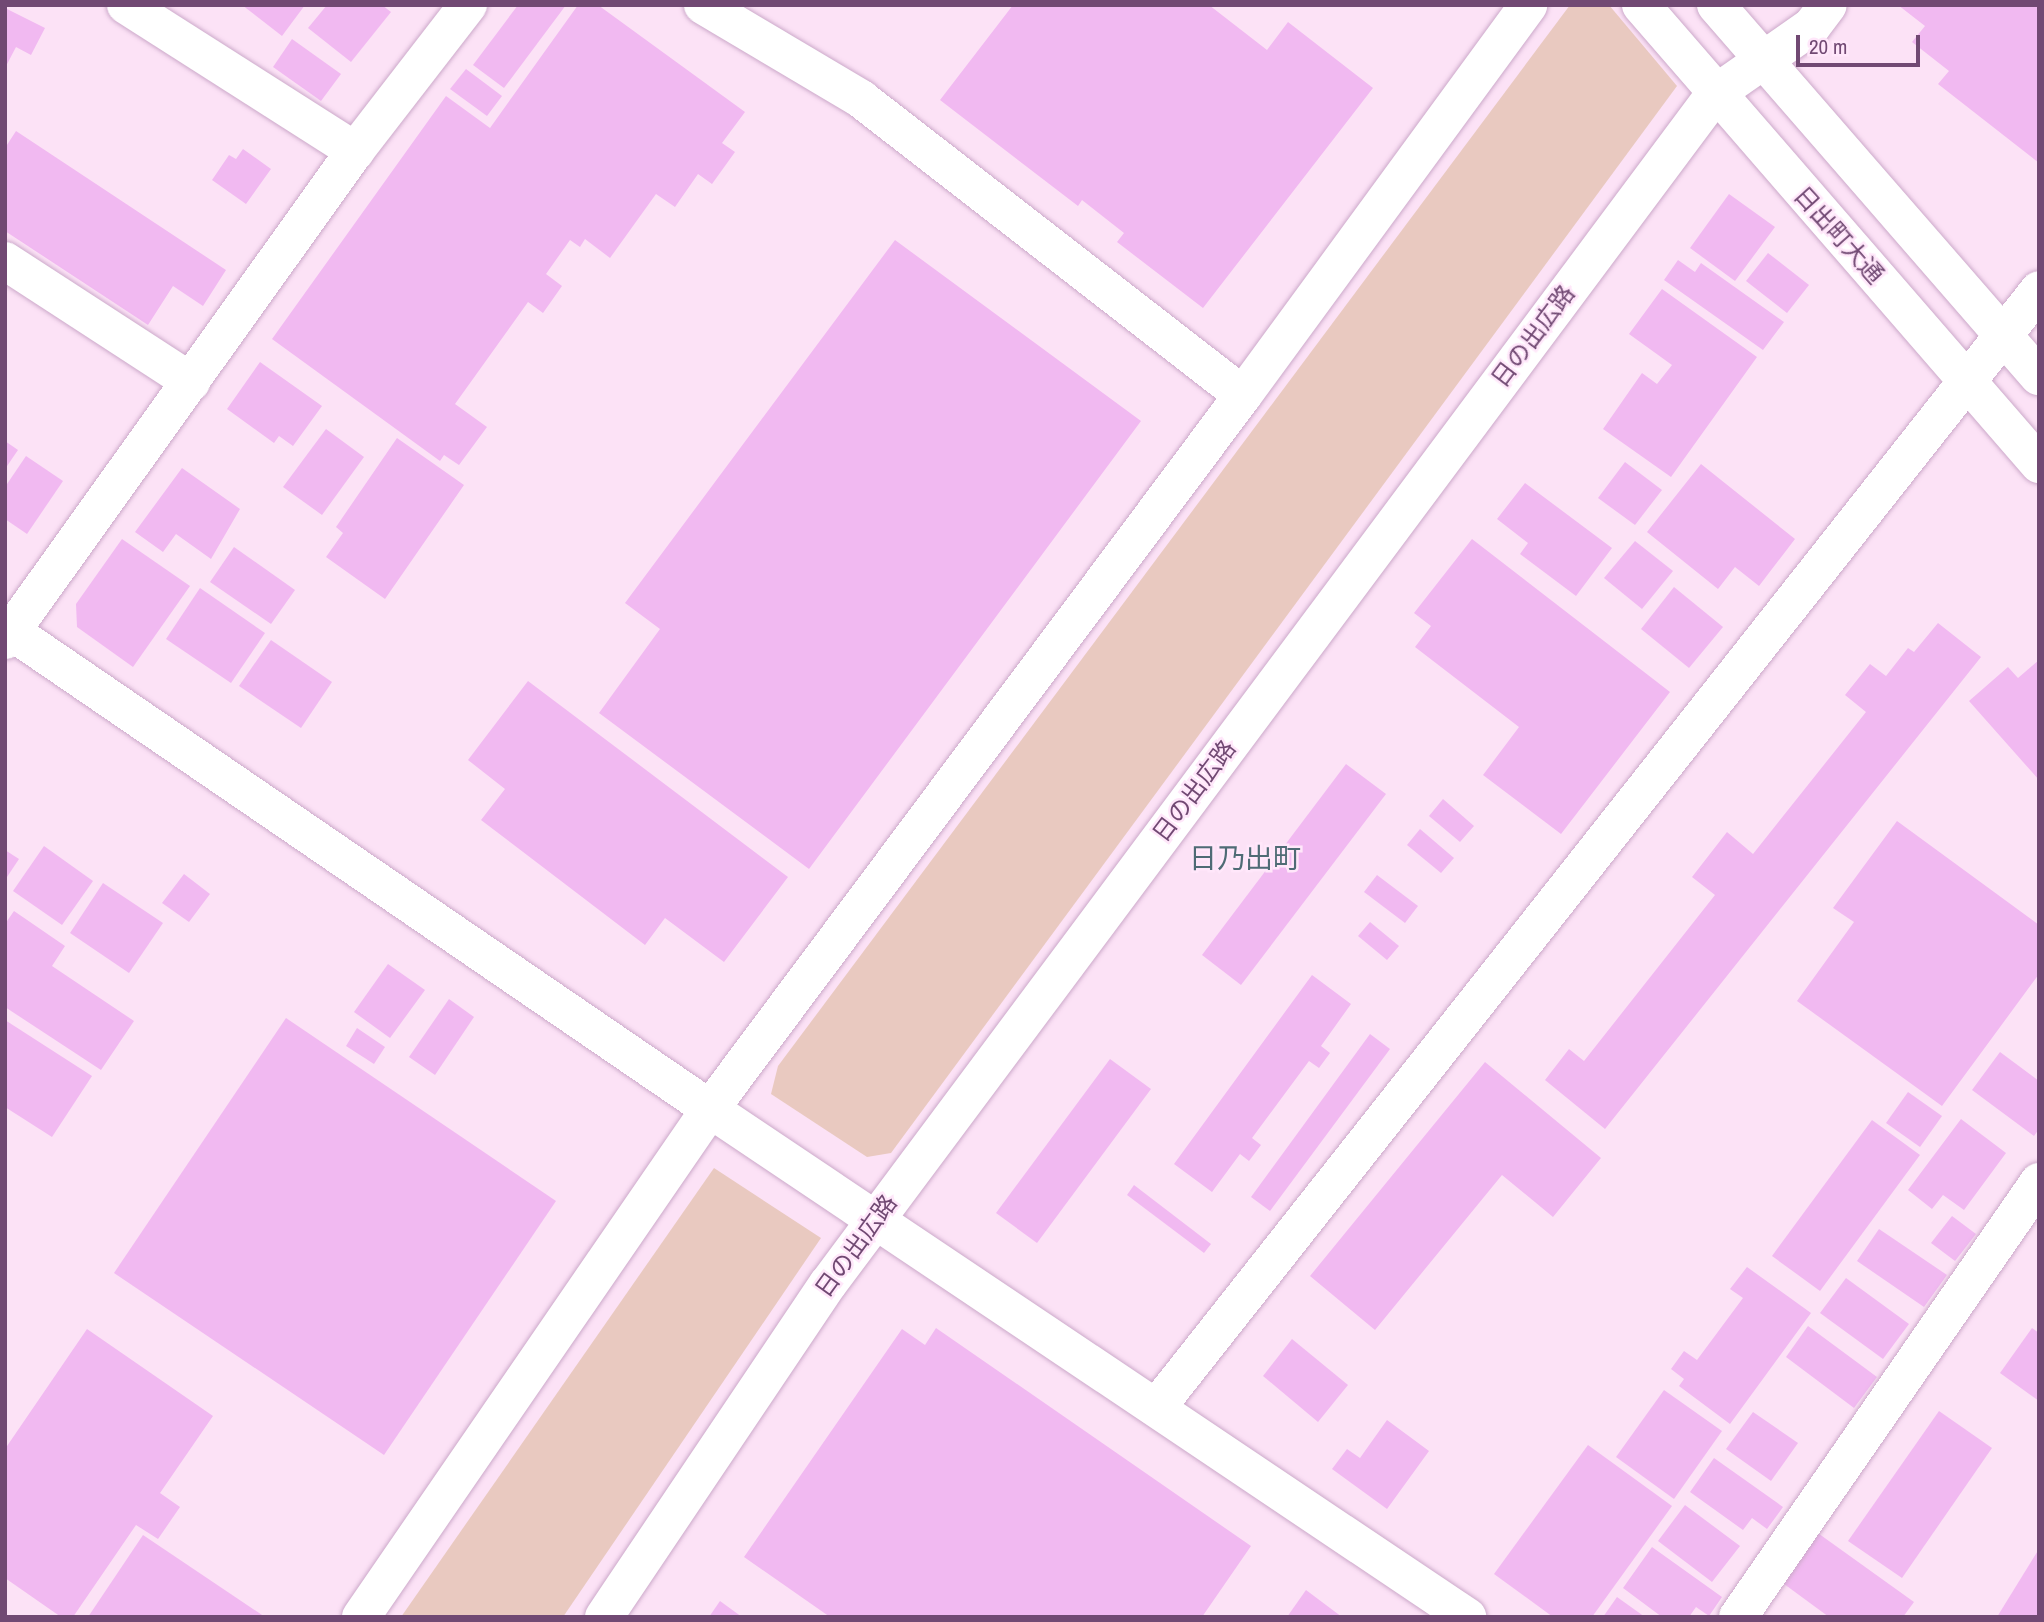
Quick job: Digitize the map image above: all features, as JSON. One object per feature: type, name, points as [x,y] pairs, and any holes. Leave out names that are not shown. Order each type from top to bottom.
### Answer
[{"type":"street","points":[[126,5],[355,151]]},
{"type":"street","points":[[468,5],[355,151],[191,382],[7,633],[1466,1617]]},
{"type":"street","points":[[703,5],[862,99],[1243,396]]},
{"type":"street","points":[[361,1617],[710,1109],[1243,396],[1528,5]]},
{"type":"street","name":"日出町大通","points":[[1641,5],[1714,94],[2039,464]]},
{"type":"street","points":[[1716,5],[2039,376]]},
{"type":"street","name":"日の出広路","points":[[604,1617],[876,1218],[1714,94],[1760,58],[1812,26],[1828,5]]},
{"type":"street","points":[[5,261],[191,382]]},
{"type":"street","points":[[1157,1407],[1966,379],[2039,290]]},
{"type":"street","points":[[1738,1617],[2039,1182]]},
{"type":"shaded area","points":[[1570,5],[1609,5],[1677,86],[891,1153],[867,1157],[771,1094],[778,1066]]},
{"type":"shaded area","points":[[714,1168],[821,1238],[563,1617],[401,1617]]},
{"type":"building","points":[[242,5],[305,5],[282,36]]},
{"type":"building","points":[[327,5],[382,5],[391,12],[351,62],[308,28]]},
{"type":"building","points":[[518,5],[566,5],[504,88],[473,65]]},
{"type":"building","points":[[578,5],[598,5],[745,112],[722,143],[735,152],[712,184],[698,174],[675,207],[656,194],[610,258],[585,239],[580,247],[570,240],[546,274],[562,286],[543,313],[528,302],[455,404],[487,427],[459,465],[444,455],[440,461],[272,339],[446,96],[490,128]]},
{"type":"building","points":[[1013,5],[1209,5],[1267,50],[1288,22],[1373,88],[1203,308],[1117,242],[1124,233],[1082,200],[1078,206],[940,100]]},
{"type":"building","points":[[1898,5],[2039,5],[2039,163],[1938,84],[1949,71],[1912,42],[1925,26]]},
{"type":"building","points":[[5,8],[45,28],[31,55],[16,47],[5,68]]},
{"type":"building","points":[[292,39],[341,74],[321,101],[273,67]]},
{"type":"building","points":[[466,69],[502,96],[487,116],[450,89]]},
{"type":"building","points":[[16,131],[226,270],[203,306],[173,286],[148,325],[5,231],[5,148]]},
{"type":"building","points":[[243,149],[271,169],[246,204],[212,180],[229,155],[236,159]]},
{"type":"building","points":[[1729,194],[1775,227],[1735,281],[1690,248]]},
{"type":"building","points":[[895,240],[1141,421],[809,869],[599,713],[660,629],[625,603]]},
{"type":"building","points":[[1768,253],[1809,285],[1787,313],[1746,281]]},
{"type":"building","points":[[1678,260],[1695,272],[1701,263],[1784,322],[1763,350],[1664,280]]},
{"type":"building","points":[[1662,289],[1757,357],[1671,477],[1603,429],[1642,373],[1657,384],[1672,365],[1629,334]]},
{"type":"building","points":[[260,362],[322,406],[293,446],[279,436],[274,443],[227,409]]},
{"type":"building","points":[[326,429],[364,457],[322,515],[283,487]]},
{"type":"building","points":[[397,438],[464,485],[385,599],[326,557],[343,533],[336,527]]},
{"type":"building","points":[[5,441],[18,450],[5,469]]},
{"type":"building","points":[[26,456],[63,481],[27,534],[5,519],[5,487]]},
{"type":"building","points":[[1625,462],[1662,490],[1635,525],[1598,498]]},
{"type":"building","points":[[1701,464],[1795,539],[1759,586],[1735,567],[1718,589],[1647,532]]},
{"type":"building","points":[[182,468],[240,509],[211,559],[176,534],[163,552],[135,532]]},
{"type":"building","points":[[1525,483],[1612,548],[1576,596],[1520,554],[1528,543],[1497,519]]},
{"type":"building","points":[[122,539],[190,586],[133,667],[77,627],[76,604]]},
{"type":"building","points":[[1472,539],[1670,692],[1561,834],[1483,775],[1519,727],[1415,647],[1431,626],[1414,613]]},
{"type":"building","points":[[1635,541],[1673,571],[1642,609],[1604,578]]},
{"type":"building","points":[[234,547],[295,590],[271,624],[210,582]]},
{"type":"building","points":[[1674,587],[1723,627],[1689,668],[1641,629]]},
{"type":"building","points":[[200,588],[265,633],[231,683],[166,639]]},
{"type":"building","points":[[1938,623],[1981,657],[1605,1129],[1545,1080],[1569,1049],[1584,1061],[1715,895],[1692,877],[1727,832],[1753,854],[1866,712],[1845,695],[1870,664],[1886,676],[1908,648],[1914,652]]},
{"type":"building","points":[[271,640],[332,682],[301,728],[239,686]]},
{"type":"building","points":[[2039,660],[2039,780],[1969,701],[2008,667],[2018,678]]},
{"type":"building","points":[[528,681],[788,877],[724,962],[665,918],[645,945],[481,820],[505,789],[468,760]]},
{"type":"building","points":[[1346,764],[1386,794],[1241,985],[1202,955]]},
{"type":"building","points":[[1443,799],[1474,826],[1460,842],[1429,816]]},
{"type":"building","points":[[1897,821],[2039,925],[2039,974],[1942,1106],[1797,1001],[1854,922],[1833,908]]},
{"type":"building","points":[[1420,829],[1454,858],[1441,873],[1407,845]]},
{"type":"building","points":[[44,846],[93,881],[62,925],[13,891]]},
{"type":"building","points":[[5,850],[19,859],[5,880]]},
{"type":"building","points":[[184,874],[210,894],[189,922],[162,903]]},
{"type":"building","points":[[1377,875],[1418,906],[1405,923],[1364,892]]},
{"type":"building","points":[[103,883],[163,923],[129,973],[70,933]]},
{"type":"building","points":[[14,911],[65,946],[52,966],[134,1021],[101,1070],[5,1007],[5,924]]},
{"type":"building","points":[[1370,922],[1399,946],[1387,960],[1358,936]]},
{"type":"building","points":[[388,964],[425,990],[390,1038],[354,1012]]},
{"type":"building","points":[[1312,975],[1351,1004],[1321,1046],[1330,1053],[1319,1068],[1309,1061],[1252,1138],[1261,1145],[1249,1161],[1240,1154],[1212,1192],[1174,1164]]},
{"type":"building","points":[[449,999],[474,1017],[435,1075],[409,1057]]},
{"type":"building","points":[[286,1018],[556,1201],[384,1455],[114,1273]]},
{"type":"building","points":[[5,1020],[92,1076],[52,1137],[5,1107]]},
{"type":"building","points":[[357,1028],[385,1047],[374,1064],[346,1046]]},
{"type":"building","points":[[1370,1034],[1390,1049],[1270,1211],[1251,1197]]},
{"type":"building","points":[[2000,1052],[2039,1081],[2039,1129],[2034,1136],[1972,1090]]},
{"type":"building","points":[[1110,1059],[1151,1089],[1037,1243],[996,1213]]},
{"type":"building","points":[[1485,1062],[1601,1158],[1553,1217],[1502,1175],[1375,1330],[1310,1276]]},
{"type":"building","points":[[1908,1092],[1942,1116],[1920,1147],[1886,1123]]},
{"type":"building","points":[[1961,1119],[2006,1153],[1964,1210],[1943,1195],[1932,1209],[1908,1190]]},
{"type":"building","points":[[1872,1120],[1920,1155],[1820,1291],[1772,1256]]},
{"type":"building","points":[[1134,1185],[1211,1244],[1204,1253],[1127,1195]]},
{"type":"building","points":[[1952,1216],[1976,1234],[1955,1261],[1931,1243]]},
{"type":"building","points":[[1879,1229],[1947,1275],[1924,1307],[1857,1261]]},
{"type":"building","points":[[1747,1267],[1811,1313],[1730,1424],[1679,1386],[1684,1379],[1671,1369],[1684,1351],[1697,1360],[1743,1298],[1730,1289]]},
{"type":"building","points":[[1846,1278],[1909,1324],[1883,1359],[1820,1313]]},
{"type":"building","points":[[1808,1326],[1877,1377],[1854,1408],[1786,1357]]},
{"type":"building","points":[[936,1328],[1251,1546],[1202,1617],[830,1617],[744,1557],[902,1329],[925,1345]]},
{"type":"building","points":[[2032,1328],[2039,1333],[2039,1401],[2000,1373]]},
{"type":"building","points":[[87,1329],[213,1416],[160,1493],[180,1507],[158,1539],[136,1525],[73,1617],[61,1617],[5,1578],[5,1449]]},
{"type":"building","points":[[1292,1339],[1348,1385],[1318,1422],[1263,1376]]},
{"type":"building","points":[[1664,1390],[1722,1431],[1674,1499],[1616,1457]]},
{"type":"building","points":[[1939,1411],[1992,1448],[1902,1578],[1848,1541]]},
{"type":"building","points":[[1753,1412],[1798,1443],[1771,1481],[1726,1449]]},
{"type":"building","points":[[1387,1420],[1429,1451],[1387,1509],[1332,1469],[1347,1449],[1360,1458]]},
{"type":"building","points":[[1588,1445],[1672,1506],[1592,1617],[1553,1617],[1494,1574]]},
{"type":"building","points":[[1714,1458],[1783,1507],[1767,1529],[1752,1518],[1743,1530],[1690,1492]]},
{"type":"building","points":[[1685,1505],[1740,1546],[1712,1582],[1658,1541]]},
{"type":"building","points":[[1815,1531],[1914,1602],[1903,1617],[1829,1617],[1780,1581]]},
{"type":"building","points":[[143,1535],[265,1617],[88,1617]]},
{"type":"building","points":[[1652,1547],[1722,1597],[1709,1616],[1696,1607],[1689,1617],[1662,1617],[1623,1588]]},
{"type":"building","points":[[2039,1549],[2039,1617],[1997,1617]]},
{"type":"building","points":[[1306,1590],[1342,1617],[1287,1617]]},
{"type":"building","points":[[1617,1597],[1645,1617],[1603,1617]]},
{"type":"building","points":[[720,1601],[742,1617],[709,1617]]},
{"type":"district","name":"日乃出町","points":[[1245,858]]}]
